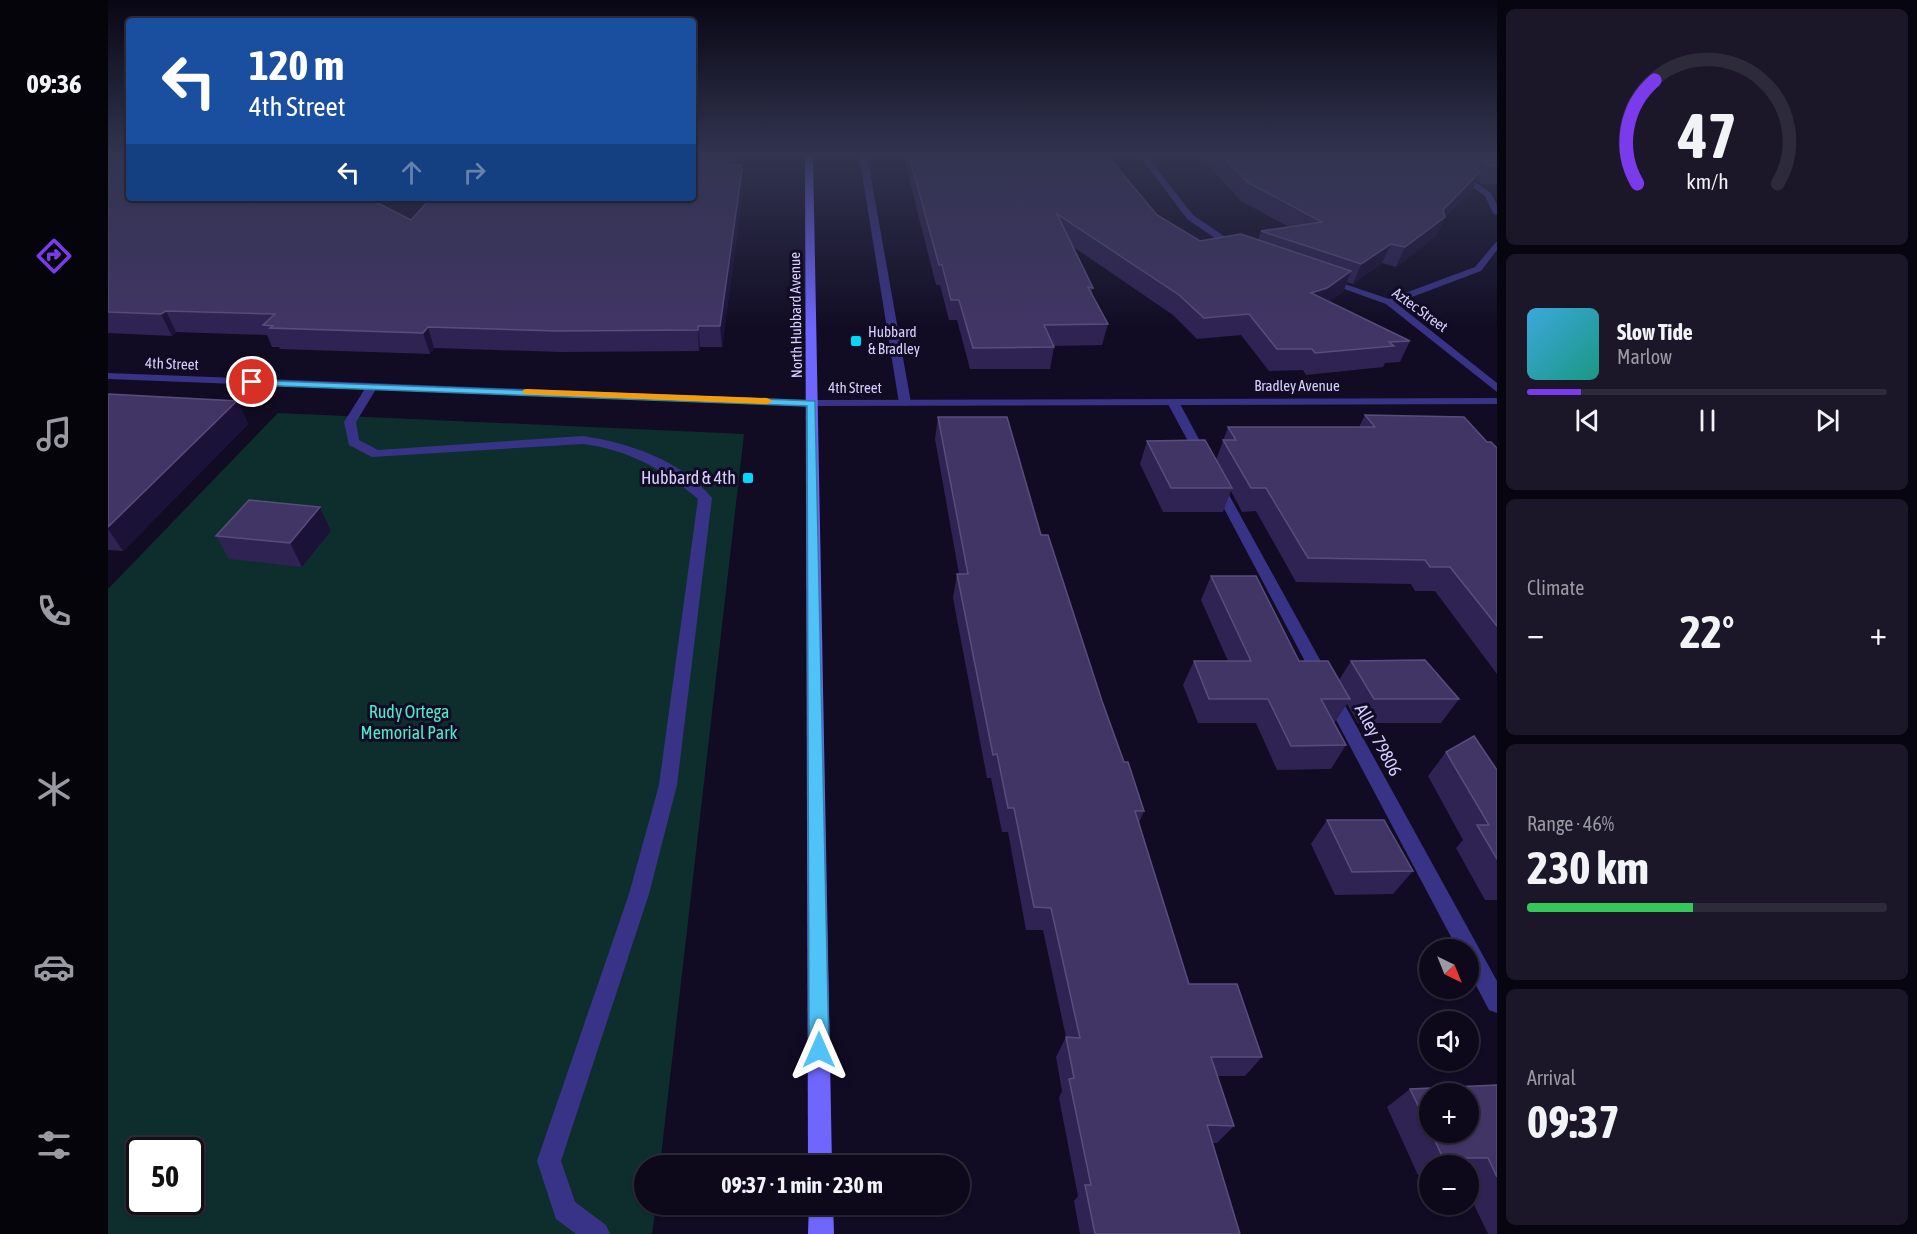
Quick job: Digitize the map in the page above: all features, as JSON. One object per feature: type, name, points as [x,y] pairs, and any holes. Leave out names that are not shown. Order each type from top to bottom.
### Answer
[{"type":"main road","name":"North Hubbard Avenue","points":[[810,213],[820,1155]]},
{"type":"main road","points":[[821,1215],[821,1234]]},
{"type":"street","points":[[873,213],[905,403]]},
{"type":"street","points":[[1187,213],[1242,252]]},
{"type":"street","points":[[1389,302],[1478,269],[1497,244]]},
{"type":"street","name":"Aztec Street","points":[[1321,279],[1389,302],[1497,389]]},
{"type":"street","name":"4th Street","points":[[108,376],[812,403],[1097,404]]},
{"type":"street","points":[[372,386],[350,422],[353,442],[376,454],[583,440],[613,444],[640,452],[682,478],[705,498],[668,785],[639,894],[549,1161],[565,1210],[597,1234]]},
{"type":"street","name":"Bradley Avenue","points":[[1097,404],[1497,400]]},
{"type":"street","name":"Alley 79806","points":[[1173,402],[1497,1002]]},
{"type":"green space","name":"Rudy Ortega Memorial Park","points":[[278,413],[744,434],[661,1155],[634,1155],[634,1215],[655,1215],[652,1234],[108,1234],[108,589]]},
{"type":"building","points":[[108,213],[397,213],[411,220],[418,213],[736,213],[720,326],[698,326],[698,330],[557,331],[428,327],[423,333],[270,328],[273,326],[263,325],[275,314],[108,312]]},
{"type":"building","points":[[925,213],[1155,213],[1200,241],[1241,234],[1351,271],[1327,288],[1311,293],[1410,341],[1389,342],[1394,346],[1315,353],[1312,349],[1277,349],[1249,314],[1204,318],[1179,295],[1057,214],[1093,288],[1088,287],[1108,324],[1044,325],[1054,347],[973,348],[959,300],[951,300],[942,265],[939,265]]},
{"type":"building","points":[[1304,213],[1444,213],[1445,217],[1405,247],[1391,244],[1361,264],[1261,231],[1322,222]]},
{"type":"building","points":[[108,394],[237,401],[108,527]]},
{"type":"building","points":[[1365,415],[1464,417],[1487,442],[1491,442],[1497,448],[1497,626],[1450,567],[1430,567],[1425,560],[1308,558],[1266,488],[1251,488],[1223,440],[1236,440],[1228,427],[1375,427]]},
{"type":"building","points":[[938,417],[1007,417],[1041,535],[1048,535],[1102,701],[1124,762],[1128,762],[1144,811],[1135,811],[1189,984],[1237,984],[1262,1057],[1211,1057],[1234,1126],[1207,1125],[1240,1234],[1095,1234],[1085,1185],[1091,1185],[1069,1079],[1074,1078],[1066,1037],[1080,1038],[1051,908],[1034,907],[1014,808],[1008,808],[997,754],[993,755],[957,574],[968,574]]},
{"type":"building","points":[[1205,440],[1232,488],[1171,488],[1147,441]]},
{"type":"building","points":[[249,500],[320,507],[290,543],[216,536]]},
{"type":"building","points":[[1211,576],[1256,576],[1299,661],[1328,661],[1350,699],[1321,699],[1346,745],[1291,746],[1268,699],[1209,699],[1194,661],[1251,661]]},
{"type":"building","points":[[1425,660],[1459,699],[1374,699],[1351,661]]},
{"type":"building","points":[[1474,736],[1497,770],[1497,859],[1477,825],[1489,825],[1446,752]]},
{"type":"building","points":[[1327,820],[1384,820],[1413,871],[1352,872]]},
{"type":"building","points":[[1497,1085],[1497,1177],[1488,1158],[1479,1158],[1479,1155],[1442,1155],[1436,1143],[1479,1143],[1479,1086]]},
{"type":"building","points":[[1410,1089],[1419,1089],[1419,1107]]},
{"type":"slow traffic","points":[[526,392],[767,401]]},
{"type":"place","name":"Hubbard & Bradley","points":[[856,341]]},
{"type":"place","name":"Hubbard & 4th","points":[[748,478]]},
{"type":"route","points":[[252,382],[812,403],[819,1050]]}]
